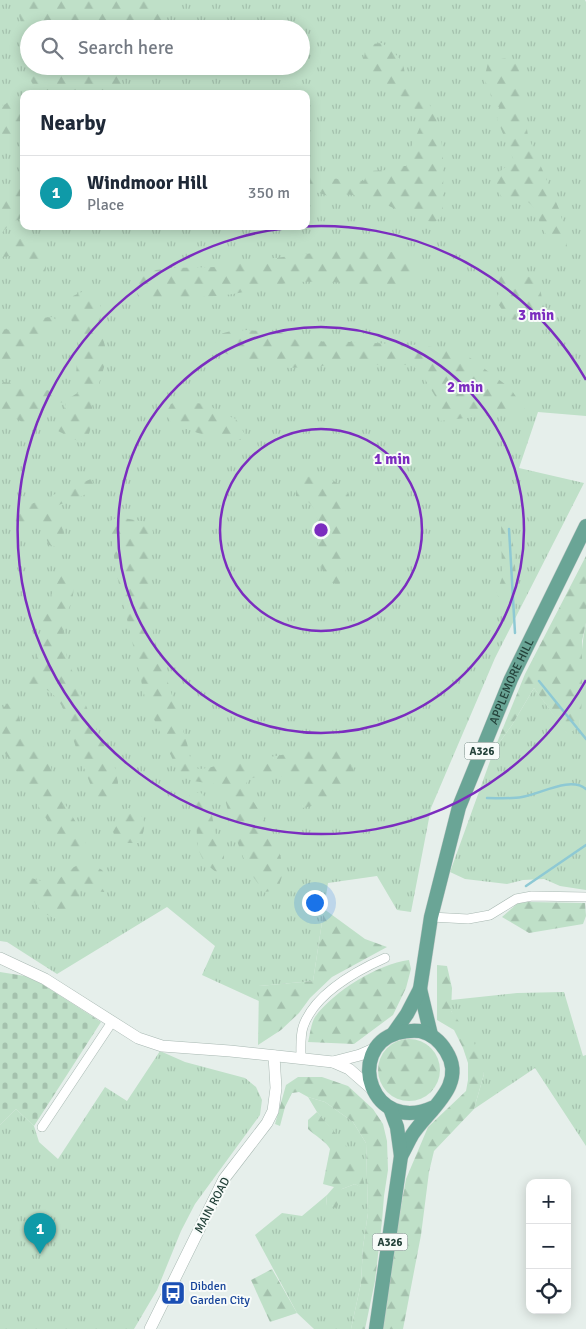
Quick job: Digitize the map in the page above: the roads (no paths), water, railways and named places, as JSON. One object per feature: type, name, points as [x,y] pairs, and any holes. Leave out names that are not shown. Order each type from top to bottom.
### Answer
[{"type":"main road","name":"APPLEMORE HILL","points":[[392,1034],[407,1014],[420,989],[431,917],[459,807],[511,679],[586,526]]},
{"type":"main road","name":"APPLEMORE HILL","points":[[420,989],[431,1035]]},
{"type":"main road","points":[[418,1031],[431,1035],[442,1044],[450,1056],[453,1070],[451,1084],[444,1097],[434,1107],[412,1114],[400,1112],[390,1108],[380,1100],[373,1090],[369,1069],[372,1058],[376,1048],[392,1034],[418,1031]]},
{"type":"main road","name":"A326","points":[[401,1156],[412,1135],[434,1107]]},
{"type":"main road","name":"A326","points":[[376,1329],[401,1156],[397,1127],[390,1108]]},
{"type":"street","points":[[431,917],[468,919],[490,915],[516,899],[532,896],[586,898]]},
{"type":"street","points":[[0,958],[44,979],[138,1038],[162,1046],[333,1062],[349,1069],[373,1090]]},
{"type":"street","points":[[301,1058],[303,1026],[323,998],[358,970],[385,958]]},
{"type":"street","points":[[42,1127],[112,1022]]},
{"type":"street","points":[[333,1062],[360,1055],[376,1048]]},
{"type":"street","name":"MAIN ROAD","points":[[150,1329],[224,1179],[267,1123],[275,1100],[274,1056]]},
{"type":"waterway","points":[[509,529],[515,633]]},
{"type":"waterway","points":[[539,681],[586,739]]},
{"type":"waterway","points":[[487,798],[522,797],[572,784],[586,789]]},
{"type":"waterway","points":[[526,886],[586,845]]},
{"type":"place","name":"Windmoor Hill","points":[[40,1254]]},
{"type":"place","name":"Dibden Garden City","points":[[173,1293]]}]
